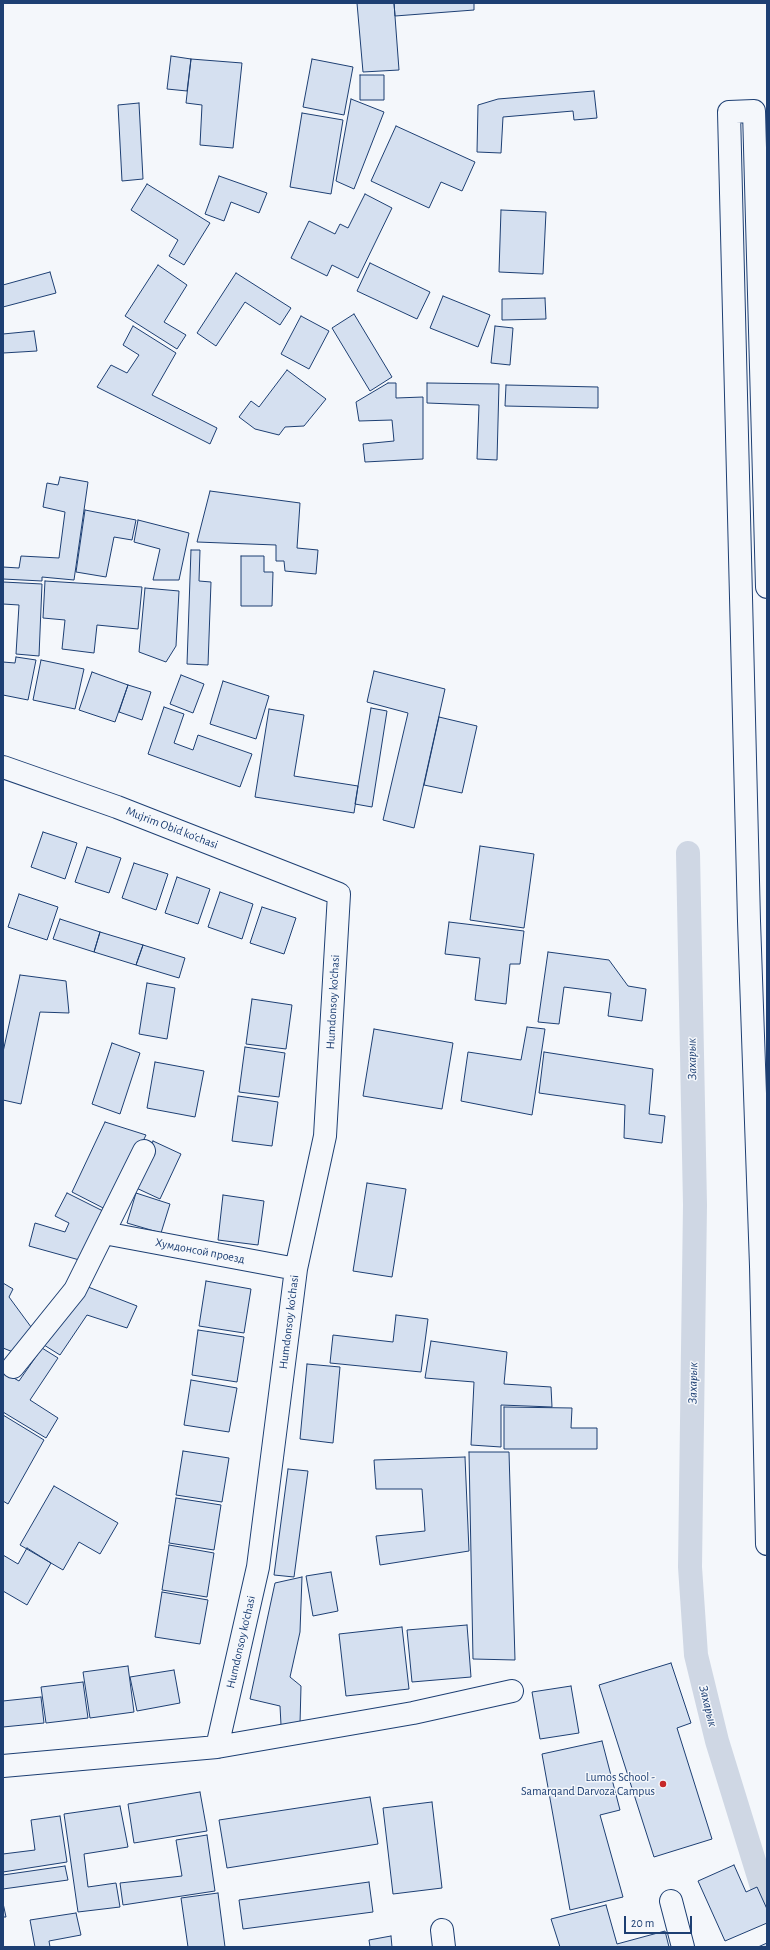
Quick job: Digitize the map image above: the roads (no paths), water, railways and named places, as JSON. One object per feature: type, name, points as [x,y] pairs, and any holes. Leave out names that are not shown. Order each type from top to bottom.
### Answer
[{"type":"street","points":[[767,588],[754,111],[729,112],[749,936],[761,1266],[767,1544]]},
{"type":"street","name":"Mujrim Obid ko'chasi","points":[[3,767],[117,807],[339,894]]},
{"type":"street","name":"Humdonsoy ko'chasi","points":[[217,1747],[258,1567],[296,1269],[326,1136],[339,894]]},
{"type":"street","points":[[13,1367],[75,1290],[144,1151]]},
{"type":"street","name":"Хумдонсой проезд","points":[[104,1233],[296,1269]]},
{"type":"street","points":[[3,1766],[217,1747],[413,1713],[512,1691]]},
{"type":"street","points":[[670,1901],[683,1947]]},
{"type":"waterway","name":"Захарык","points":[[688,853],[695,1205],[690,1567],[696,1655],[717,1741],[767,1903]]},
{"type":"place","name":"Lumos School - Samarqand Darvoza Campus","points":[[663,1784]]}]
